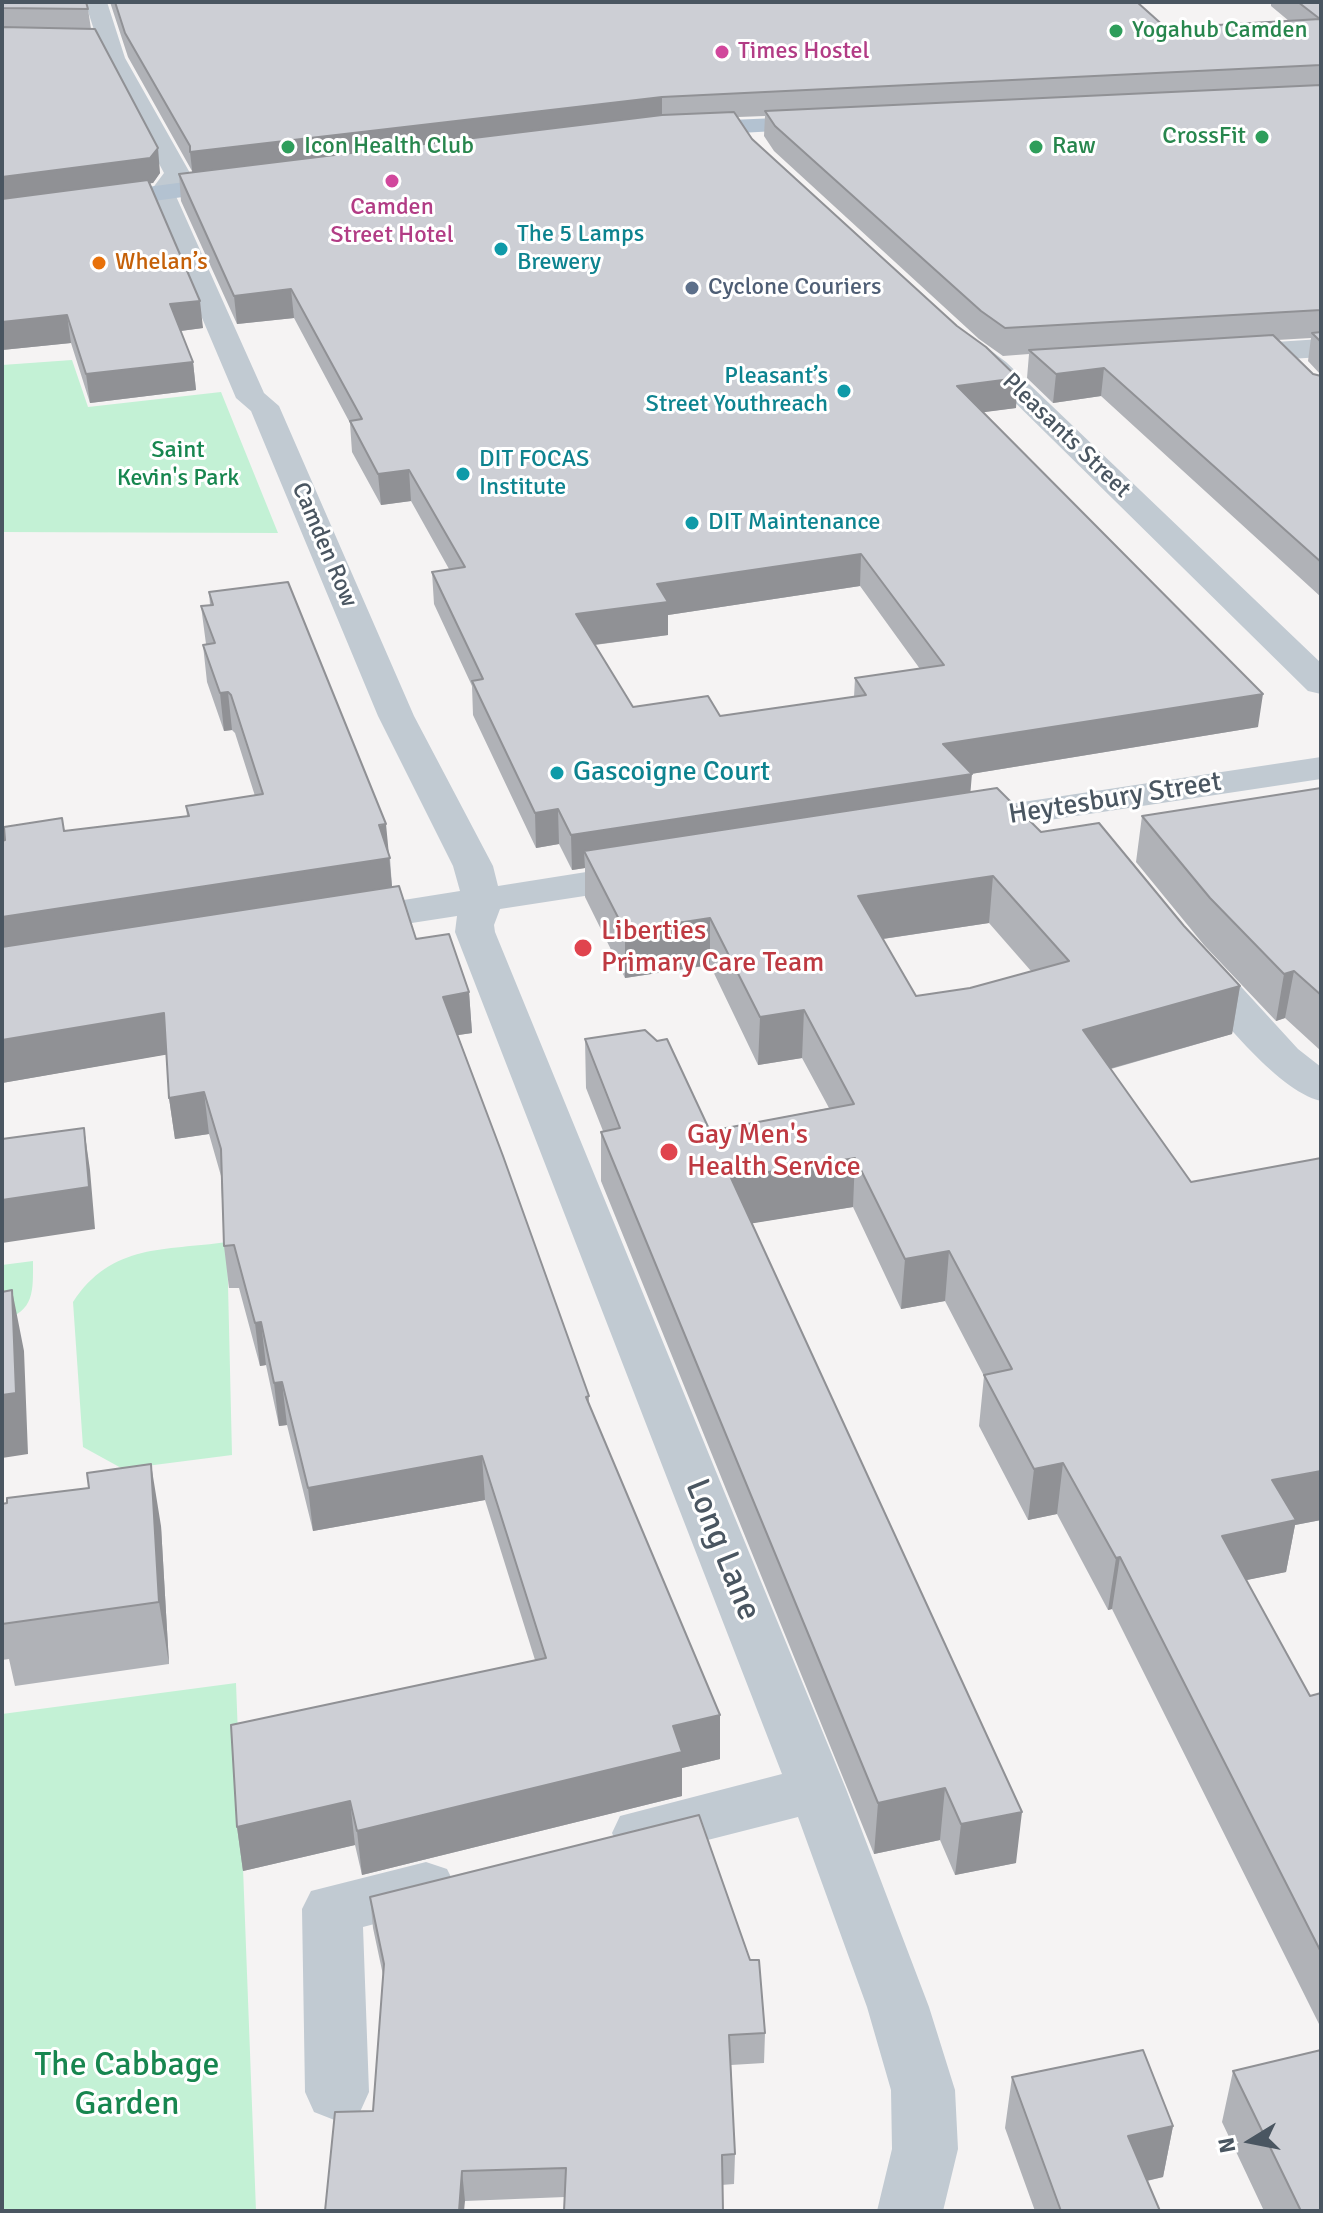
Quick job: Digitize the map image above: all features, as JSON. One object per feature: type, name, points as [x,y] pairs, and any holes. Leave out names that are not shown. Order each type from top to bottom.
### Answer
[{"type":"main road","points":[[662,131],[844,122]]},
{"type":"main road","points":[[2,214],[267,179]]},
{"type":"street","points":[[96,2],[98,42],[114,58],[177,173],[177,178],[162,193]]},
{"type":"street","points":[[742,126],[763,158]]},
{"type":"street","name":"Camden Row","points":[[162,193],[251,398],[264,406],[396,716],[477,875],[483,901]]},
{"type":"street","name":"Pleasants Street","points":[[949,330],[967,347],[1011,366],[1321,683]]},
{"type":"street","points":[[1199,356],[1321,348]]},
{"type":"street","points":[[1277,351],[1299,374]]},
{"type":"street","name":"Heytesbury Street","points":[[922,828],[1321,768]]},
{"type":"street","points":[[1070,806],[1095,840]]},
{"type":"street","points":[[312,926],[683,868]]},
{"type":"street","name":"Long Lane","points":[[483,901],[474,925],[817,1789],[898,2007],[923,2090],[925,2149],[910,2211]]},
{"type":"street","points":[[1171,932],[1283,1058],[1321,1088]]},
{"type":"street","points":[[591,1846],[817,1789]]},
{"type":"street","points":[[337,2092],[332,1909],[471,1876]]},
{"type":"green space","name":"Saint Kevin's Park","points":[[72,360],[88,407],[221,392],[278,533],[2,532],[2,365]]},
{"type":"green space","points":[[227,1242],[232,1455],[123,1469],[83,1447],[73,1302],[88,1283],[122,1259],[161,1249]]},
{"type":"green space","points":[[33,1261],[30,1298],[21,1311],[2,1320],[2,1265]]},
{"type":"green space","name":"The Cabbage Garden","points":[[236,1683],[256,2211],[2,2211],[2,1714]]},
{"type":"building","points":[[2,2],[86,2],[88,9],[2,8]]},
{"type":"building","points":[[115,2],[1137,2],[1166,28],[1320,19],[1298,2],[1321,2],[1321,65],[662,97],[190,152],[190,146],[125,33]]},
{"type":"building","points":[[2,27],[95,29],[158,148],[150,158],[2,177]]},
{"type":"building","points":[[1321,85],[1321,310],[1005,328],[981,311],[775,126],[765,111]]},
{"type":"building","points":[[734,112],[752,139],[957,326],[986,347],[1018,378],[957,386],[1263,694],[943,744],[972,774],[571,835],[558,809],[535,813],[472,681],[483,679],[432,572],[465,567],[409,470],[378,474],[350,421],[362,419],[291,289],[234,296],[179,174],[662,115]],"holes":[[[861,554],[944,665],[855,678],[866,695],[720,716],[708,696],[633,707],[576,614],[668,602],[657,584]]]},
{"type":"building","points":[[148,180],[200,301],[170,304],[193,362],[86,374],[67,315],[2,322],[2,199]]},
{"type":"building","points":[[1321,332],[1321,342],[1312,333]]},
{"type":"building","points":[[1273,335],[1313,374],[1321,376],[1321,562],[1104,368],[1056,374],[1029,350]]},
{"type":"building","points":[[288,582],[386,824],[379,825],[390,858],[2,917],[4,827],[62,818],[64,831],[189,816],[186,806],[263,794],[231,695],[228,692],[220,693],[203,645],[215,643],[201,606],[213,605],[209,592]]},
{"type":"building","points":[[997,788],[1041,832],[1099,823],[1184,926],[1240,986],[1083,1030],[1191,1182],[1321,1158],[1321,1471],[1272,1480],[1296,1520],[1222,1536],[1310,1696],[1321,1693],[1321,1952],[1120,1557],[1116,1558],[1063,1463],[1034,1469],[984,1375],[1012,1369],[949,1251],[905,1259],[855,1158],[731,1178],[1022,1812],[961,1824],[945,1788],[878,1803],[601,1132],[620,1128],[585,1039],[645,1030],[657,1041],[667,1039],[710,1131],[854,1104],[804,1010],[760,1017],[710,918],[625,931],[584,851]],"holes":[[[993,876],[1069,961],[970,988],[916,996],[858,896]]]},
{"type":"building","points":[[1321,788],[1321,995],[1294,971],[1284,974],[1210,898],[1142,816]]},
{"type":"building","points":[[399,886],[416,939],[449,934],[469,992],[443,997],[589,1396],[586,1397],[720,1715],[673,1726],[682,1752],[357,1831],[350,1801],[237,1827],[231,1725],[546,1658],[482,1456],[308,1488],[282,1382],[274,1383],[261,1322],[255,1323],[234,1245],[224,1246],[221,1149],[204,1092],[169,1098],[164,1013],[2,1040],[2,947]]},
{"type":"building","points":[[84,1128],[89,1187],[2,1200],[2,1139]]},
{"type":"building","points":[[12,1290],[16,1393],[2,1395],[2,1292]]},
{"type":"building","points":[[151,1464],[159,1602],[2,1624],[2,1504],[7,1503],[7,1498],[89,1488],[87,1473]]},
{"type":"building","points":[[699,1815],[750,1960],[759,1960],[765,2033],[729,2035],[735,2154],[722,2155],[723,2211],[564,2211],[566,2168],[462,2171],[459,2211],[325,2211],[335,2112],[373,2111],[384,1964],[370,1897]]},
{"type":"building","points":[[1143,2050],[1173,2126],[1128,2136],[1160,2211],[1061,2211],[1012,2077]]},
{"type":"building","points":[[1321,2050],[1321,2211],[1301,2211],[1233,2071]]},
{"type":"place","name":"Yogahub Camden","points":[[1116,31]]},
{"type":"place","name":"Times Hostel","points":[[722,52]]},
{"type":"place","name":"CrossFit","points":[[1262,137]]},
{"type":"place","name":"Icon Health Club","points":[[288,147]]},
{"type":"place","name":"Raw","points":[[1036,147]]},
{"type":"place","name":"Camden Street Hotel","points":[[392,181]]},
{"type":"place","name":"The 5 Lamps Brewery","points":[[501,249]]},
{"type":"place","name":"Whelan’s","points":[[99,263]]},
{"type":"place","name":"Cyclone Couriers","points":[[692,288]]},
{"type":"place","name":"Pleasant’s Street Youthreach","points":[[844,391]]},
{"type":"place","name":"DIT FOCAS Institute","points":[[463,474]]},
{"type":"place","name":"DIT Maintenance","points":[[692,523]]},
{"type":"place","name":"Gascoigne Court","points":[[557,773]]},
{"type":"place","name":"Liberties Primary Care Team","points":[[583,948]]},
{"type":"place","name":"Gay Men's Health Service","points":[[669,1152]]}]
